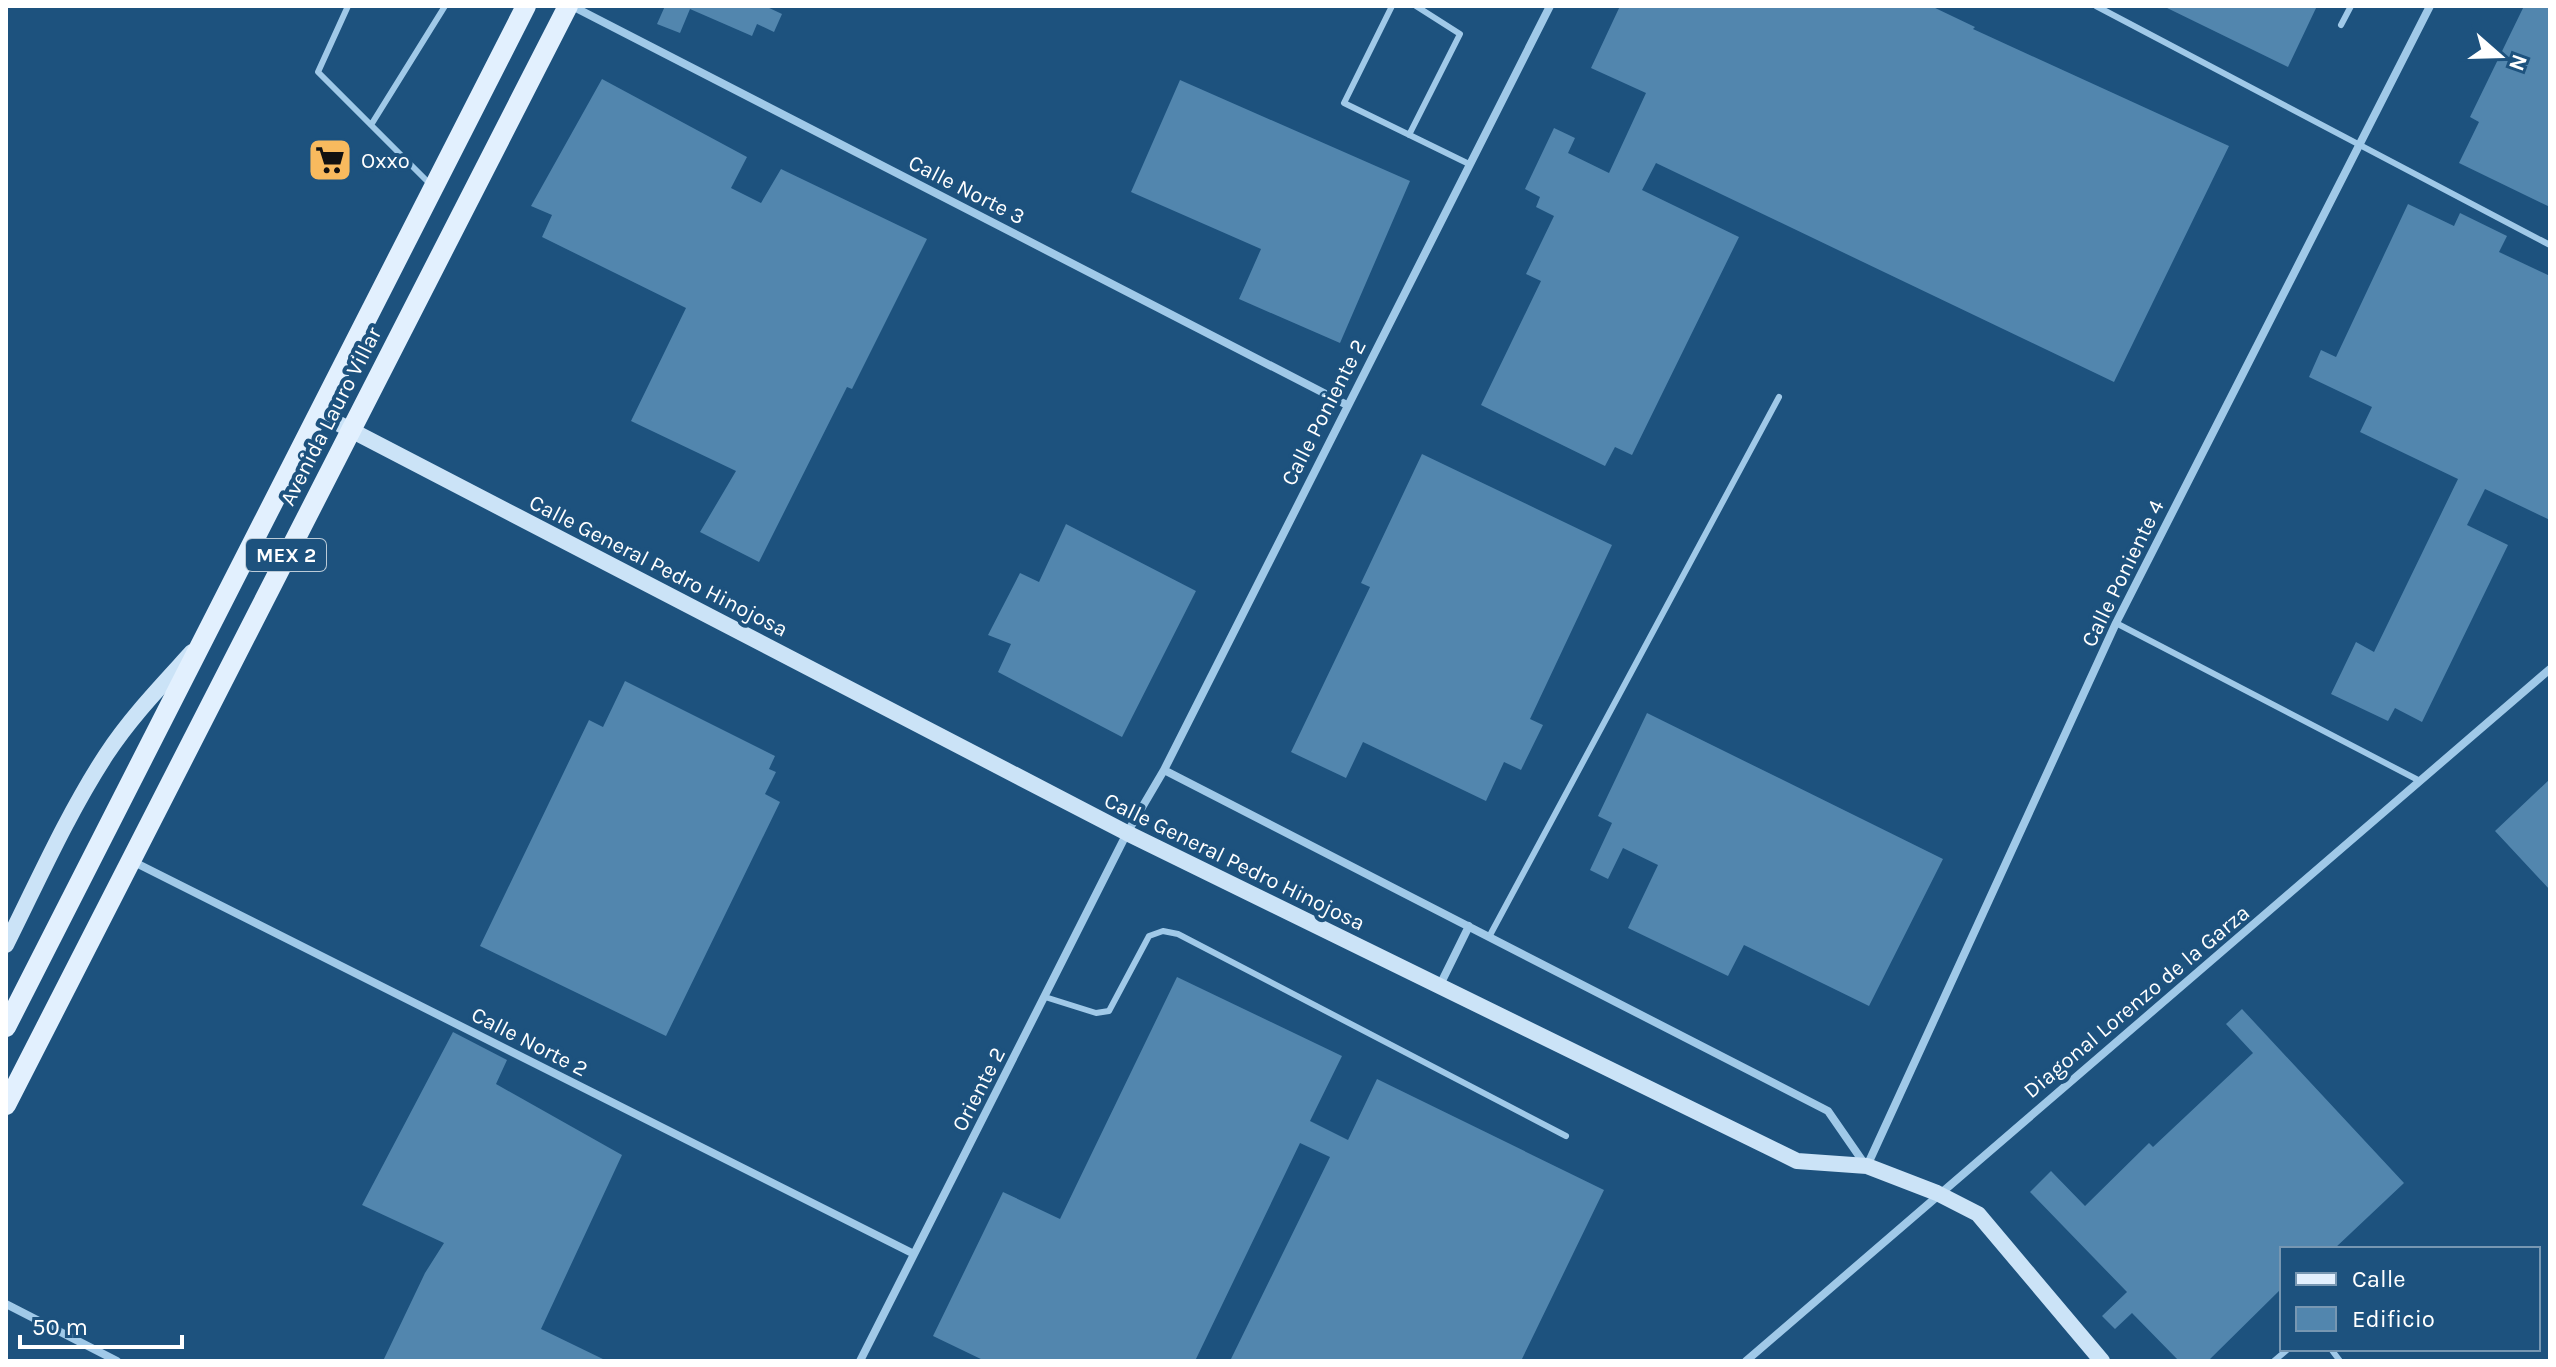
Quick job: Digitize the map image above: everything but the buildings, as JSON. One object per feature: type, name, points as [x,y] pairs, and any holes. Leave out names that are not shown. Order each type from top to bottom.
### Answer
[{"type":"main road","name":"Avenida Lauro Villar","points":[[6,1027],[526,6]]},
{"type":"main road","name":"Avenida Lauro Villar","points":[[6,1105],[350,429],[570,6]]},
{"type":"street","name":"Calle Norte 3","points":[[570,6],[1347,405]]},
{"type":"street","name":"Calle Poniente 2","points":[[1127,833],[1164,770],[1550,6]]},
{"type":"street","name":"Calle Poniente 4","points":[[1867,1166],[2116,623],[2430,6]]},
{"type":"street","name":"Calle General Pedro Hinojosa","points":[[318,413],[1127,833],[1797,1161],[1867,1166],[1937,1193],[1978,1214],[2102,1361]]},
{"type":"street","points":[[6,945],[85,788],[107,753],[136,713],[206,636]]},
{"type":"street","name":"Diagonal Lorenzo de la Garza","points":[[1746,1361],[1937,1193],[2550,669]]},
{"type":"street","points":[[1164,770],[1828,1111],[1867,1166]]},
{"type":"street","name":"Oriente 2","points":[[860,1361],[1127,833]]},
{"type":"street","name":"Calle Norte 2","points":[[131,860],[914,1254]]},
{"type":"street","points":[[1439,987],[1469,926]]},
{"type":"street","points":[[6,1304],[117,1361]]},
{"type":"lane","points":[[348,6],[318,72],[434,187]]},
{"type":"lane","points":[[371,125],[445,6]]},
{"type":"lane","points":[[1392,6],[1344,103],[1469,164]]},
{"type":"lane","points":[[1409,135],[1460,34],[1416,6]]},
{"type":"lane","points":[[2096,6],[2360,142],[2550,245]]},
{"type":"lane","points":[[2341,25],[2351,6]]},
{"type":"lane","points":[[1489,937],[1779,397]]},
{"type":"lane","points":[[2116,623],[2420,781]]},
{"type":"lane","points":[[1045,997],[1096,1013],[1109,1011],[1149,936],[1163,931],[1178,934],[1566,1136]]},
{"type":"place","name":"Oxxo","points":[[330,160]]}]
